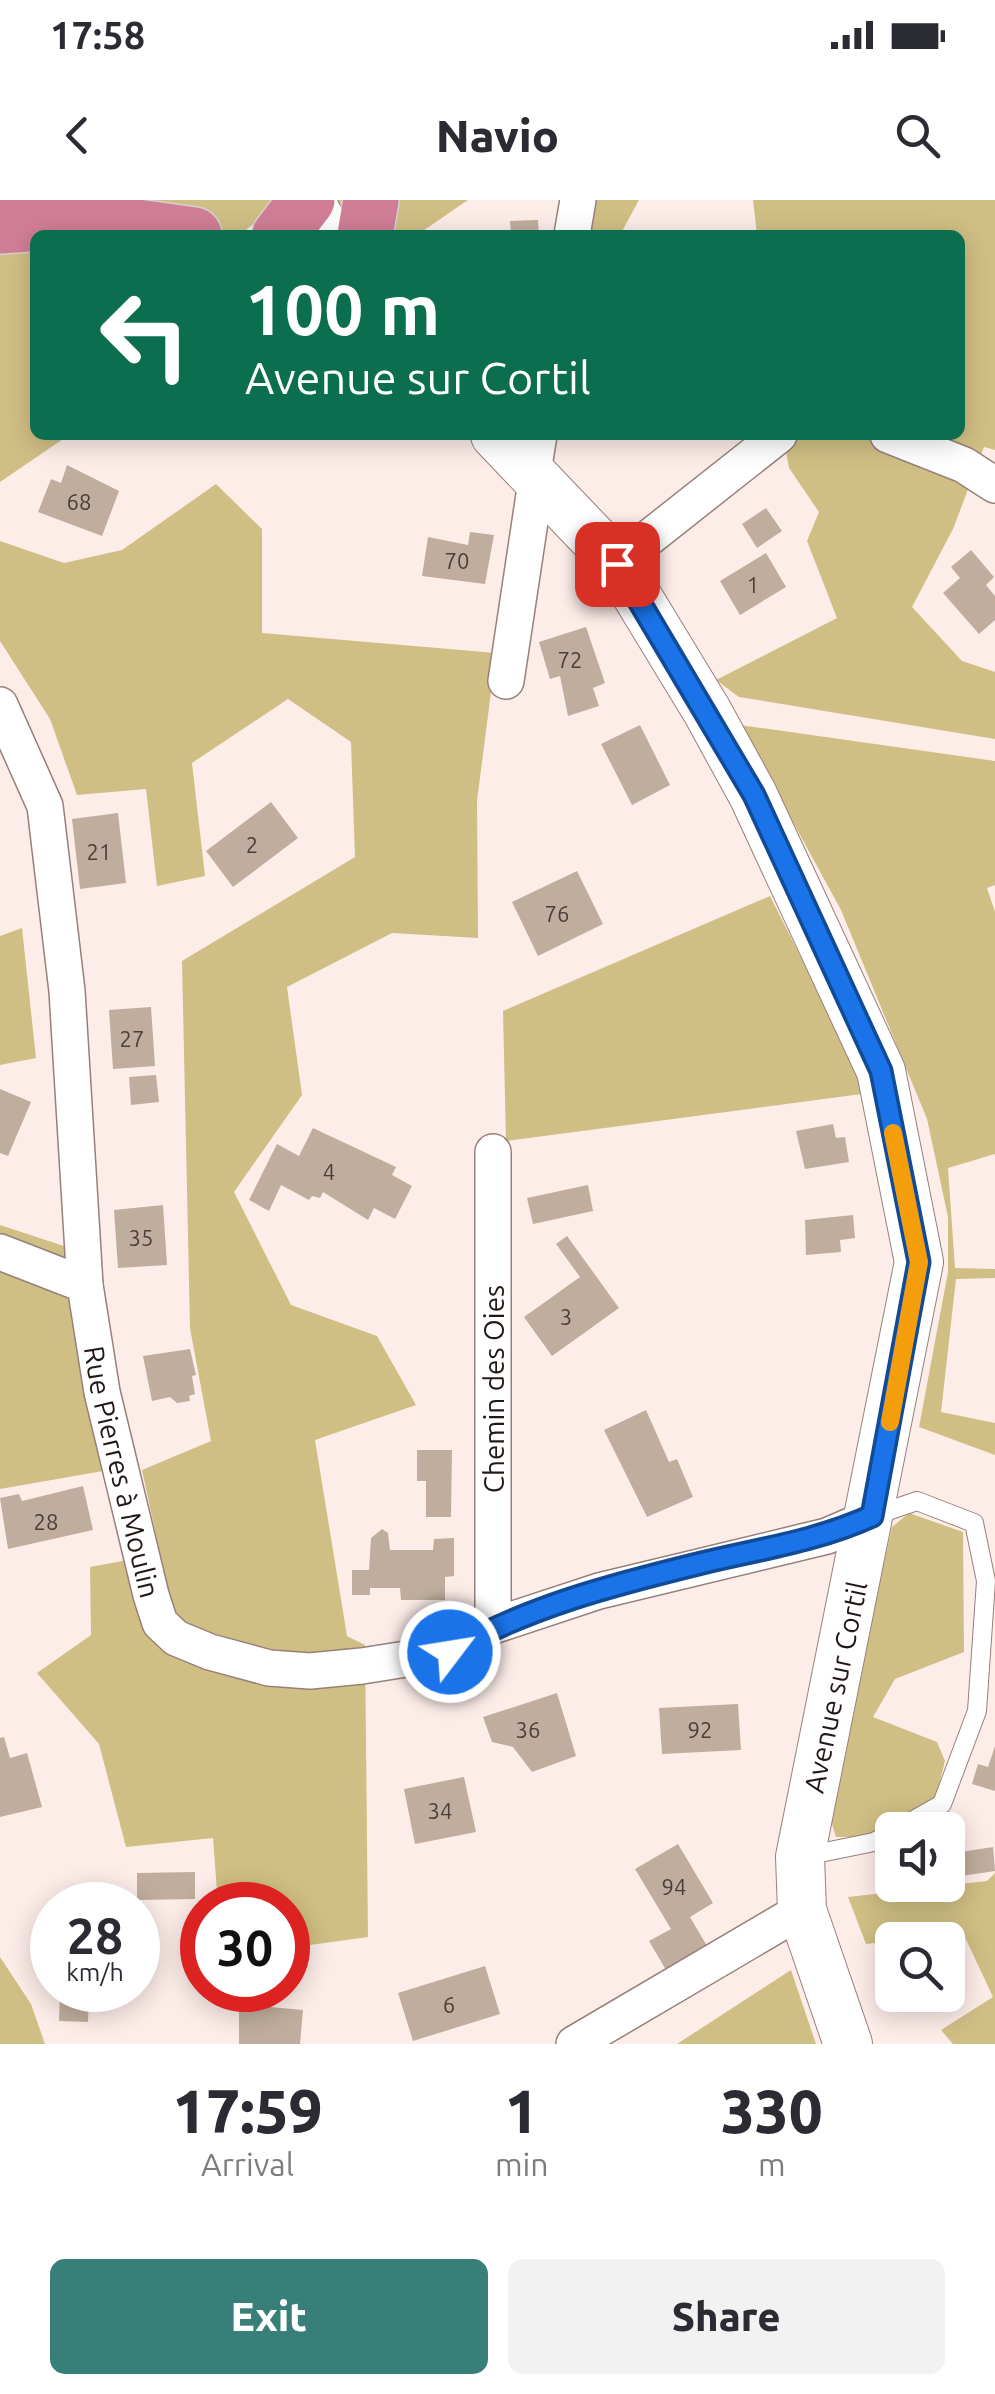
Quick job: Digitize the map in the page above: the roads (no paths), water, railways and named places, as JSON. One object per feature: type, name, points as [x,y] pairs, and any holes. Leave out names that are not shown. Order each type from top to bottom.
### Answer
[{"type":"highway","points":[[284,230],[308,200]]},
{"type":"highway","points":[[366,230],[371,200]]},
{"type":"highway","points":[[0,226],[86,220],[158,230]]},
{"type":"main road","points":[[308,200],[325,230]]},
{"type":"main road","name":"Avenue sur Cortil","points":[[503,440],[536,460],[617,564],[707,711],[754,795],[881,1071],[919,1262],[872,1516],[800,1857],[802,1910],[848,2044]]},
{"type":"street","points":[[573,230],[578,200]]},
{"type":"street","points":[[617,564],[772,440]]},
{"type":"street","points":[[901,440],[964,465],[995,485]]},
{"type":"street","points":[[506,681],[536,460]]},
{"type":"street","name":"Rue Pierres à Moulin","points":[[0,705],[45,806],[67,991],[85,1285],[102,1392],[151,1595],[160,1622],[176,1638],[269,1668],[310,1671],[450,1652],[494,1626],[702,1564],[828,1536],[872,1516]]},
{"type":"street","name":"Chemin des Oies","points":[[493,1152],[494,1626]]},
{"type":"street","points":[[0,1252],[85,1285]]},
{"type":"street","points":[[574,2044],[802,1910]]},
{"type":"lane","points":[[872,1516],[917,1501],[974,1524],[986,1581],[978,1711],[942,1804],[928,1812]]},
{"type":"lane","points":[[800,1857],[875,1841]]}]
